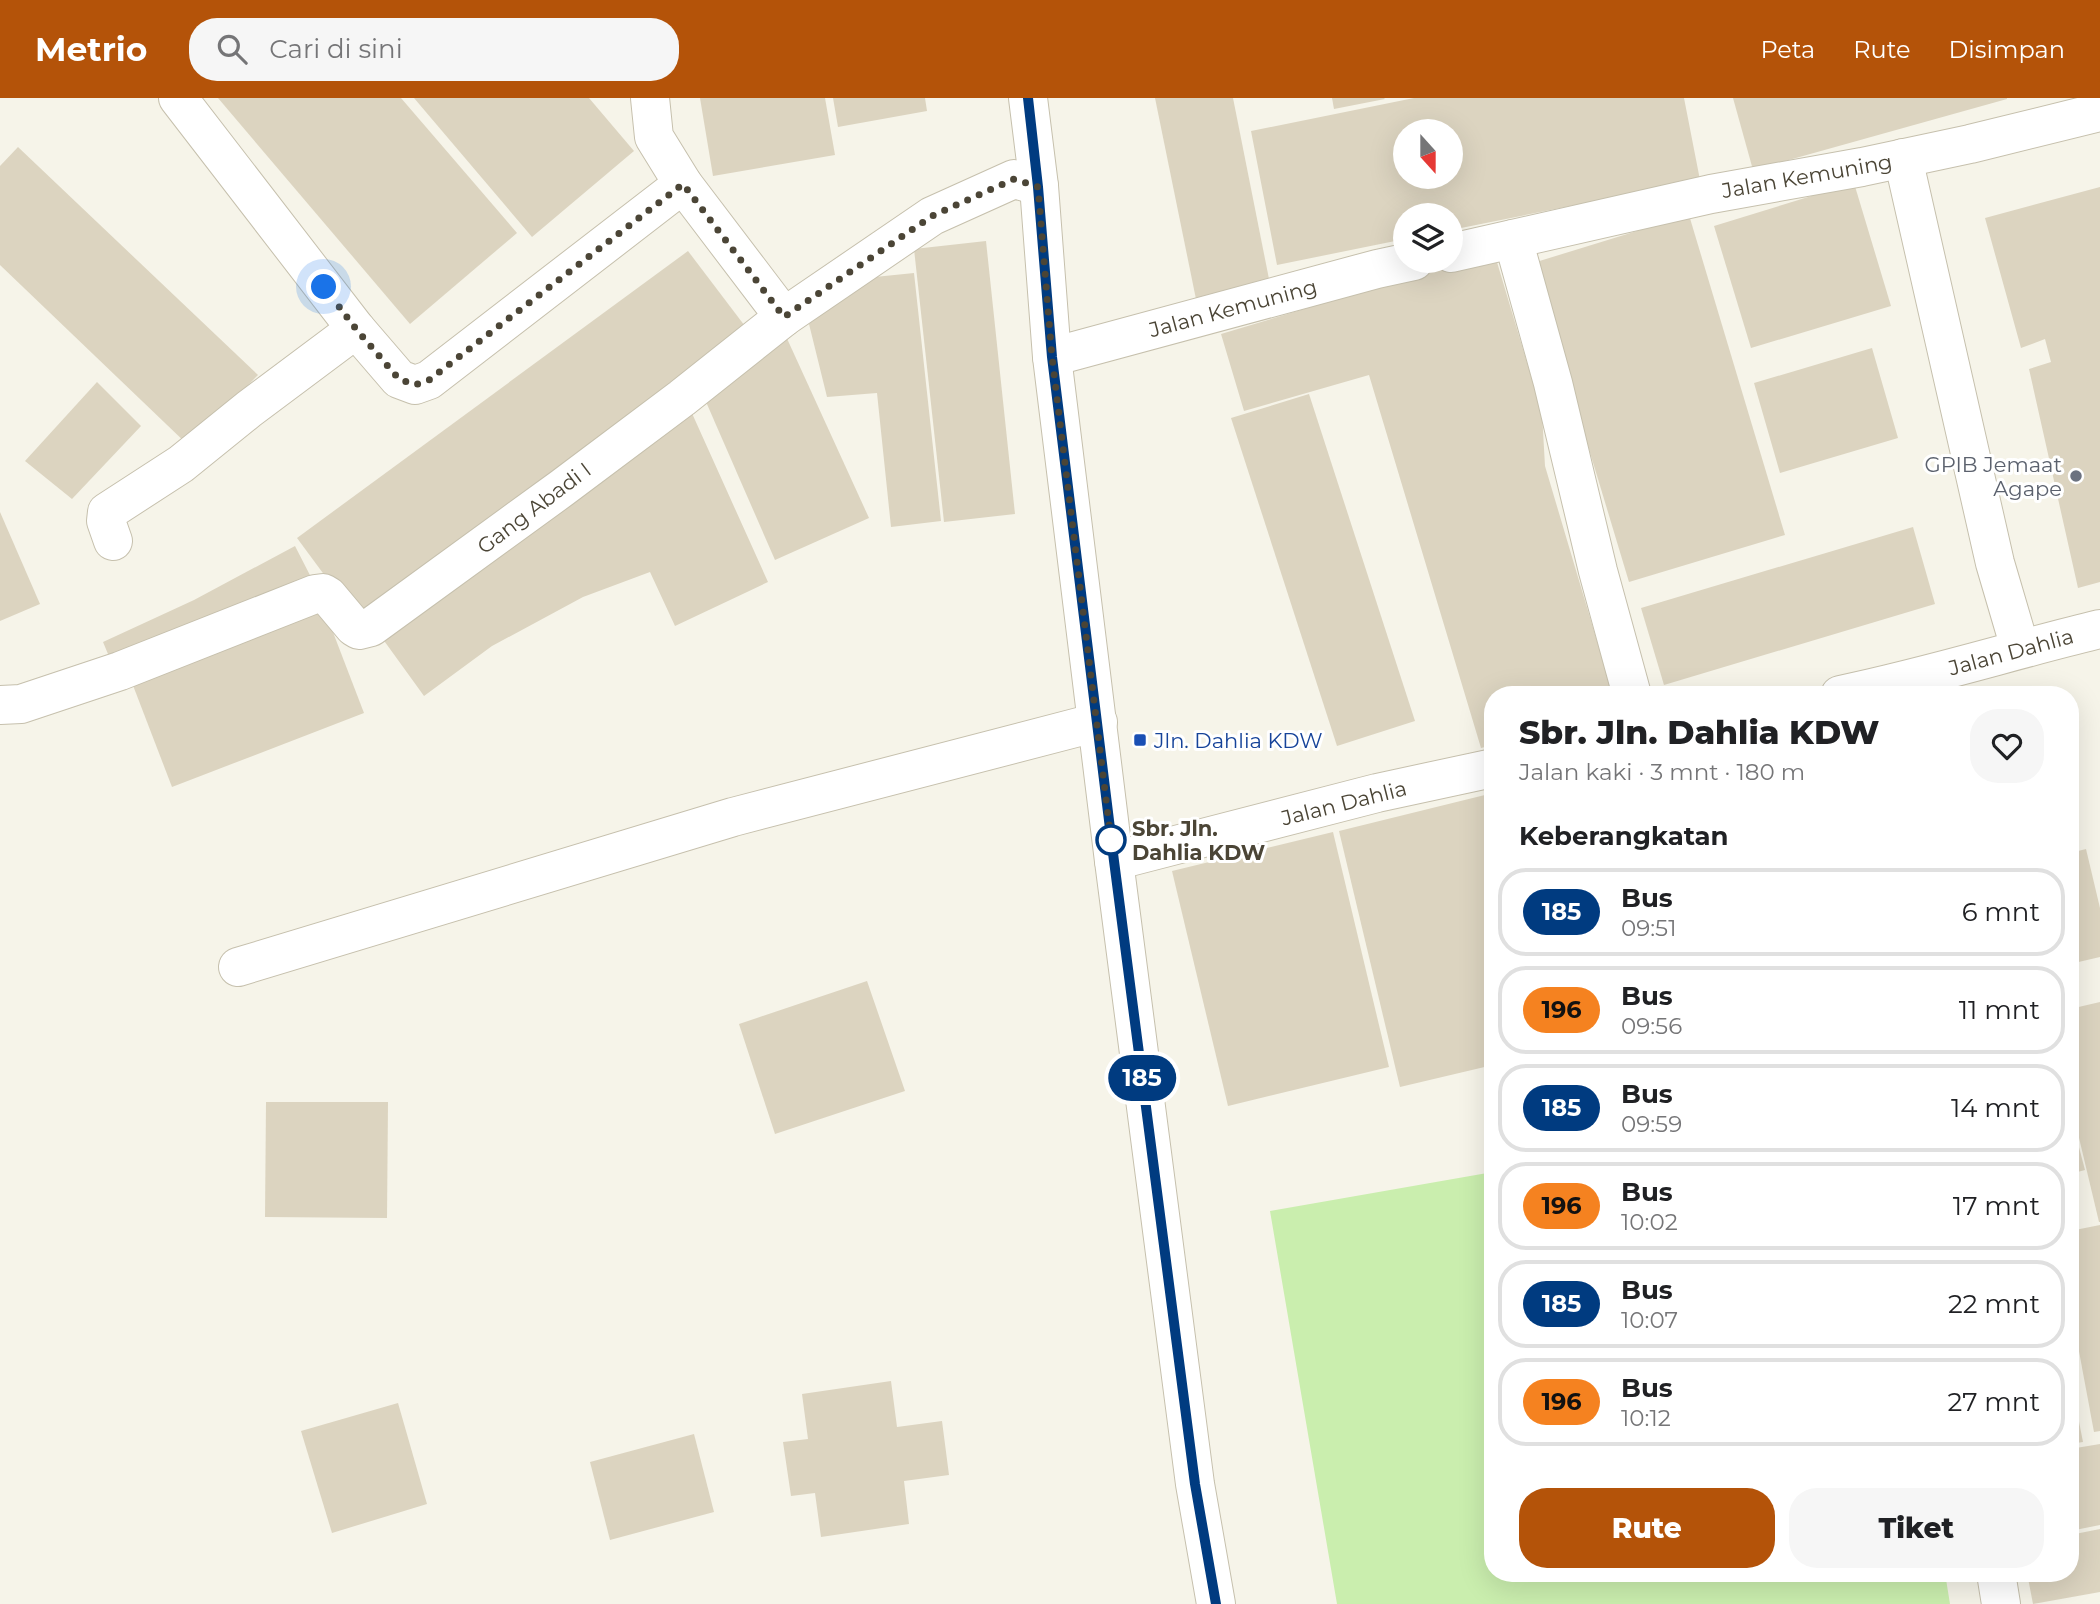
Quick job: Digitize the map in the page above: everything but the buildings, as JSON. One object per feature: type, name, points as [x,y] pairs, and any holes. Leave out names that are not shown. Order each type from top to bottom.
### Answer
[{"type":"street","points":[[178,98],[356,329],[399,379],[415,385],[429,380],[683,184]]},
{"type":"street","points":[[622,98],[654,137],[683,184],[784,317]]},
{"type":"street","points":[[650,98],[654,137]]},
{"type":"street","points":[[1028,98],[1052,357],[1114,861],[1195,1484],[1216,1604]]},
{"type":"street","name":"Jalan Kemuning","points":[[1463,250],[1711,194],[1903,158],[2100,112]]},
{"type":"street","points":[[1903,158],[1995,564],[2020,648]]},
{"type":"street","name":"Gang Abadi I","points":[[0,705],[21,704],[120,671],[314,594],[323,593],[328,596],[359,630],[371,627],[682,398],[784,317],[932,216],[1014,179],[1038,187]]},
{"type":"street","points":[[1513,239],[1553,383],[1598,571],[1630,686]]},
{"type":"street","name":"Jalan Kemuning","points":[[1052,357],[1393,266]]},
{"type":"street","points":[[113,541],[106,521],[107,512],[181,464],[356,329]]},
{"type":"street","name":"Jalan Dahlia","points":[[1904,686],[2020,648],[2100,629]]},
{"type":"street","points":[[238,967],[733,817],[1098,722]]},
{"type":"street","name":"Jalan Dahlia","points":[[1114,861],[1377,793],[1484,770]]},
{"type":"street","points":[[1997,1582],[2001,1604]]},
{"type":"green space","points":[[1484,1174],[1484,1582],[1946,1582],[1950,1604],[1337,1604],[1270,1211]]},
{"type":"bus line","name":"185","points":[[1028,98],[1052,357],[1114,861],[1195,1484],[1216,1604]]},
{"type":"place","name":"GPIB Jemaat Agape","points":[[2076,476]]},
{"type":"place","name":"Jln. Dahlia KDW","points":[[1140,740]]},
{"type":"place","name":"Sbr. Jln. Dahlia KDW","points":[[1111,840]]},
{"type":"route","points":[[324,287],[399,379],[415,385],[429,380],[683,184],[784,317],[932,216],[1014,179],[1038,187],[1052,357],[1111,840]]}]
